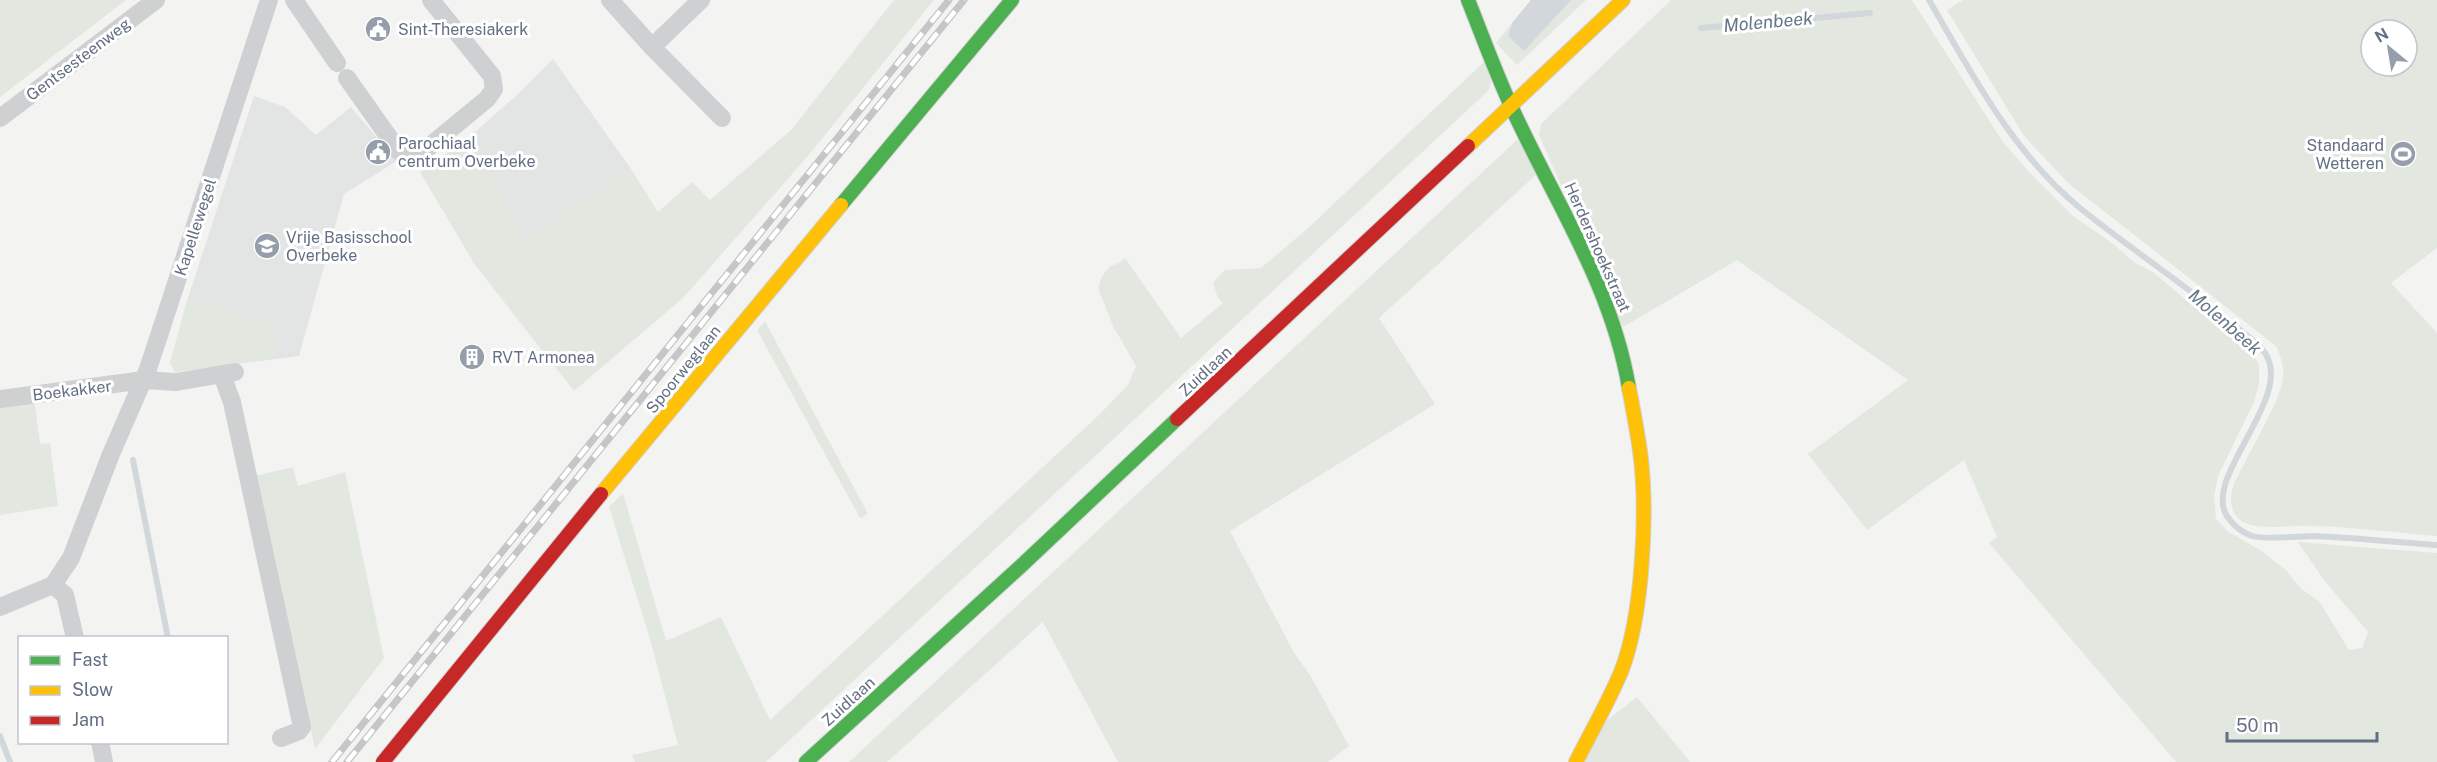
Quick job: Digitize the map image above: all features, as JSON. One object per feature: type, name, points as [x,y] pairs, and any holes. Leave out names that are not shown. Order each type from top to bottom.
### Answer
[{"type":"street","name":"Gentsesteenweg","points":[[0,118],[156,0]]},
{"type":"street","name":"Kapellewegel","points":[[53,585],[71,558],[111,454],[144,380],[269,0]]},
{"type":"street","points":[[294,0],[398,150],[408,159],[420,155],[486,99],[494,89],[492,76],[431,0]]},
{"type":"street","points":[[610,0],[652,47],[722,118]]},
{"type":"street","points":[[652,47],[701,0]]},
{"type":"street","name":"Spoorweglaan","points":[[383,762],[496,621],[1012,0]]},
{"type":"street","name":"Herdershoekstraat","points":[[1468,0],[1511,106],[1575,230],[1612,318],[1623,353],[1640,451],[1643,485],[1642,548],[1636,619],[1621,671],[1576,762]]},
{"type":"street","name":"Zuidlaan","points":[[806,762],[1022,566],[1623,0]]},
{"type":"street","points":[[144,380],[176,382],[229,374],[232,402],[302,727],[281,738]]},
{"type":"street","name":"Boekakker","points":[[0,399],[144,380]]},
{"type":"street","points":[[0,606],[53,585],[65,595],[75,636]]},
{"type":"street","points":[[100,744],[105,762]]},
{"type":"shaded area","points":[[0,0],[126,0],[0,97]]},
{"type":"shaded area","points":[[894,0],[934,0],[808,156],[683,298],[574,391],[475,265],[420,172],[465,141],[526,237],[631,169],[658,212],[692,182],[710,200],[791,130]]},
{"type":"shaded area","points":[[1531,0],[1586,0],[1517,65],[1496,43]]},
{"type":"shaded area","points":[[1531,0],[1571,0],[1524,51],[1508,36],[1512,23]]},
{"type":"shaded area","points":[[1671,0],[1912,0],[2003,142],[2030,173],[2073,216],[2112,243],[2135,263],[2153,272],[2255,358],[2259,365],[2259,384],[2254,402],[2218,476],[2214,497],[2216,519],[2227,531],[2260,550],[2286,570],[2301,589],[2319,601],[2349,650],[2362,648],[2368,632],[2324,580],[2298,542],[2437,553],[2437,762],[2176,762],[1989,543],[1997,537],[1964,460],[1867,530],[1808,454],[1908,380],[1737,260],[1623,327],[1539,135],[1541,124]]},
{"type":"shaded area","points":[[1963,0],[2437,0],[2437,248],[2391,283],[2437,333],[2437,536],[2328,527],[2263,527],[2248,524],[2238,518],[2231,503],[2233,486],[2281,388],[2283,369],[2276,346],[2068,183],[2024,136],[1947,10]]},
{"type":"shaded area","points":[[553,59],[631,169],[526,238],[465,141]]},
{"type":"shaded area","points":[[1485,61],[1491,82],[1489,90],[766,762],[635,762],[632,755],[678,745],[650,639],[609,507],[623,493],[666,641],[721,617],[770,720],[1100,414],[1128,385],[1136,366],[1113,326],[1098,288],[1102,276],[1110,266],[1125,258],[1181,338],[1223,303],[1217,296],[1213,282],[1225,270],[1261,268],[1307,229]]},
{"type":"shaded area","name":"Vrije Basisschool Overbeke","points":[[254,96],[285,107],[316,135],[351,107],[397,161],[344,194],[299,356],[175,372],[170,363],[188,298]]},
{"type":"shaded area","points":[[1518,139],[1537,174],[1379,318],[1435,404],[1230,531],[1293,651],[1310,675],[1349,746],[1328,762],[1118,762],[1043,622],[887,762],[849,762]]},
{"type":"shaded area","points":[[188,298],[279,328],[273,359],[175,372],[170,363]]},
{"type":"shaded area","points":[[765,321],[868,514],[860,518],[757,330]]},
{"type":"shaded area","points":[[34,398],[40,444],[50,443],[58,506],[0,515],[0,404]]},
{"type":"shaded area","points":[[293,467],[298,486],[345,472],[384,658],[315,749],[255,476]]},
{"type":"shaded area","points":[[1637,697],[1690,762],[1584,762],[1605,722]]},
{"type":"waterway","name":"Molenbeek","points":[[1929,0],[1995,111],[2034,162],[2056,186],[2080,208],[2247,335],[2265,353],[2271,372],[2268,393],[2225,485],[2223,504],[2232,523],[2246,533],[2258,537],[2315,536],[2437,545]]},
{"type":"waterway","name":"Molenbeek","points":[[1701,28],[1870,13]]},
{"type":"waterway","points":[[133,460],[168,636]]},
{"type":"waterway","points":[[0,736],[10,762]]},
{"type":"railway","points":[[332,762],[949,0]]},
{"type":"railway","points":[[347,762],[964,0]]},
{"type":"traffic: fast","points":[[841,205],[1012,0]]},
{"type":"traffic: fast","points":[[1468,0],[1511,106],[1595,278],[1621,350],[1629,388]]},
{"type":"traffic: fast","points":[[806,762],[1021,566],[1177,419]]},
{"type":"traffic: slow","points":[[1468,146],[1623,0]]},
{"type":"traffic: slow","points":[[601,494],[841,205]]},
{"type":"traffic: slow","points":[[1576,762],[1621,672],[1639,593],[1644,503],[1639,443],[1629,388]]},
{"type":"traffic: jam","points":[[1177,419],[1468,146]]},
{"type":"traffic: jam","points":[[383,762],[601,494]]},
{"type":"place","name":"Sint-Theresiakerk","points":[[378,29]]},
{"type":"place","name":"Parochiaal centrum Overbeke","points":[[378,152]]},
{"type":"place","name":"Standaard Wetteren","points":[[2403,154]]},
{"type":"place","name":"Vrije Basisschool Overbeke","points":[[267,246]]},
{"type":"place","name":"RVT Armonea","points":[[472,357]]}]
